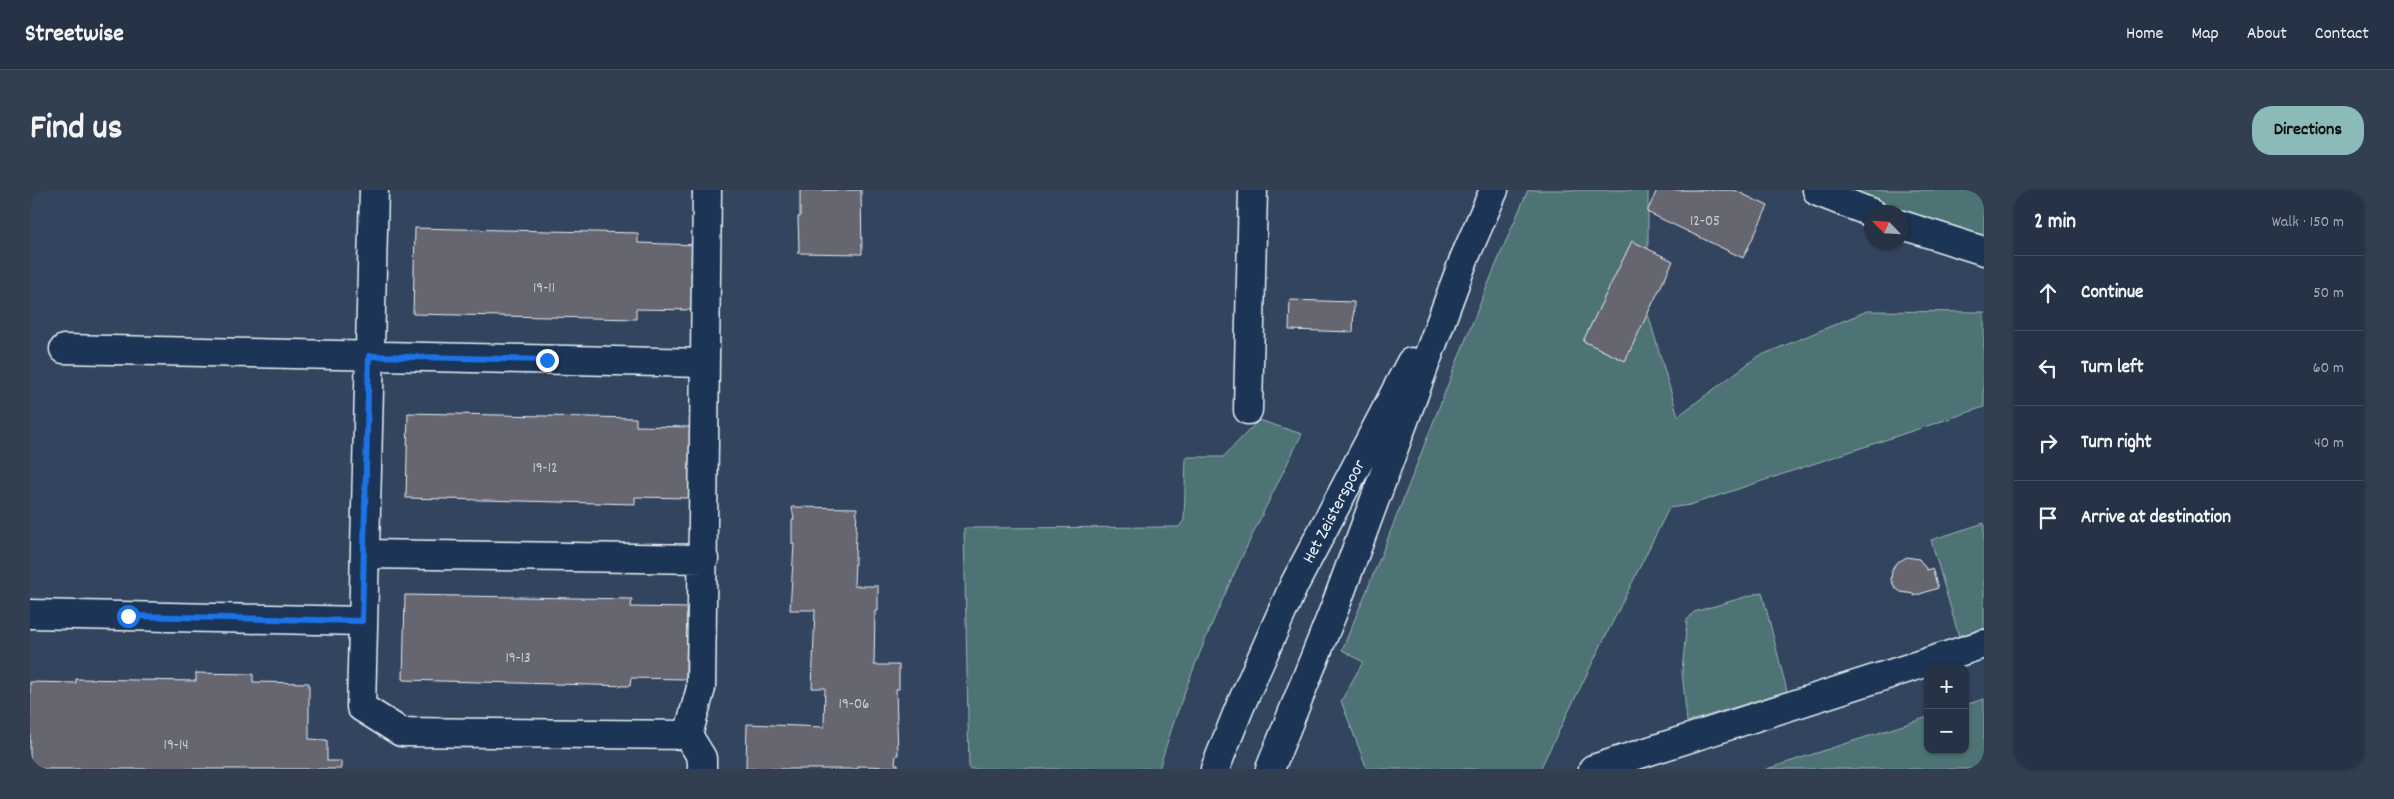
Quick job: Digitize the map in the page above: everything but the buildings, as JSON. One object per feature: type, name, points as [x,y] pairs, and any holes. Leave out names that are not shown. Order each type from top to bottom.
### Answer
[{"type":"street","points":[[374,190],[361,707],[401,732],[688,735]]},
{"type":"street","points":[[702,769],[702,758],[688,735],[701,688],[707,190]]},
{"type":"street","points":[[1248,410],[1253,190]]},
{"type":"street","name":"Het Zeisterspoor","points":[[1270,769],[1335,606],[1464,259],[1494,190]]},
{"type":"street","points":[[1817,190],[1864,210]]},
{"type":"street","points":[[1909,227],[1984,250]]},
{"type":"street","name":"Het Zeisterspoor","points":[[1220,767],[1294,585],[1464,259]]},
{"type":"street","points":[[64,349],[704,363]]},
{"type":"street","points":[[365,554],[704,560]]},
{"type":"street","points":[[30,614],[362,621]]},
{"type":"street","points":[[1593,769],[1984,644]]},
{"type":"green space","points":[[1528,190],[1648,190],[1648,314],[1678,416],[1757,357],[1867,311],[1984,312],[1984,407],[1690,505],[1669,508],[1540,769],[1367,769],[1341,701],[1363,662],[1342,650],[1503,247]]},
{"type":"green space","points":[[1853,190],[1984,190],[1984,241],[1909,212],[1909,205],[1892,205]]},
{"type":"green space","points":[[1259,420],[1302,434],[1223,598],[1188,683],[1159,769],[969,769],[964,528],[1179,527],[1184,520],[1186,457],[1223,457]]},
{"type":"green space","points":[[1984,523],[1984,629],[1959,637],[1931,540]]},
{"type":"green space","points":[[1762,592],[1787,691],[1687,722],[1682,671],[1687,620],[1694,612]]},
{"type":"green space","points":[[1984,699],[1984,769],[1767,769],[1924,718],[1924,754],[1969,754],[1969,704]]},
{"type":"route","points":[[128,616],[362,621],[369,356],[547,360]]}]
